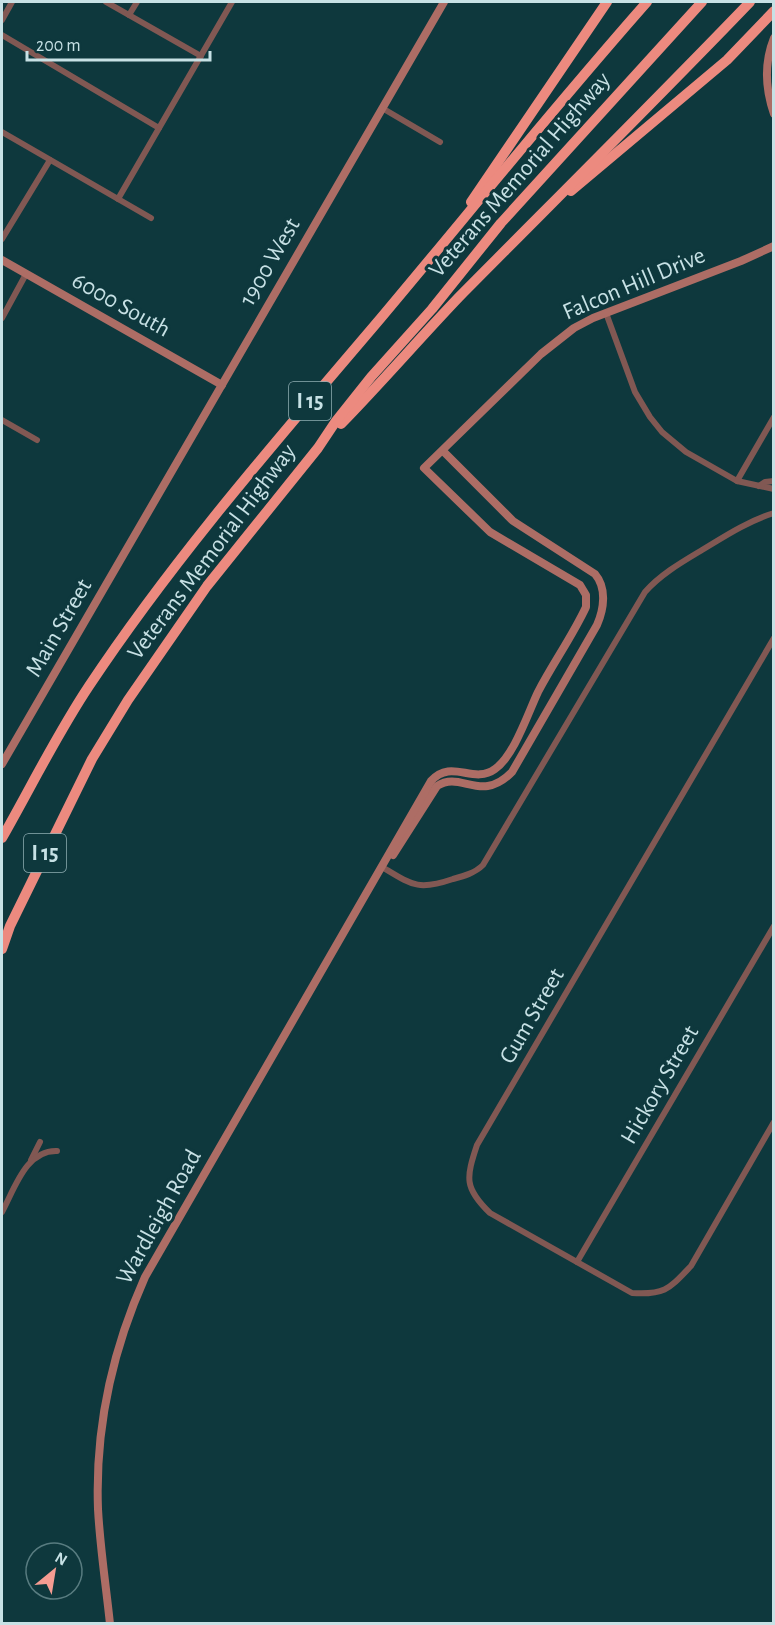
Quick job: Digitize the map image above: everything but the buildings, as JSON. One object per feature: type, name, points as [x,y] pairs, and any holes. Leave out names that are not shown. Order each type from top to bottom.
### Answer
[{"type":"highway","points":[[450,235],[529,114],[607,2]]},
{"type":"highway","name":"Veterans Memorial Highway","points":[[2,838],[88,687],[172,568],[229,496],[542,123],[647,2]]},
{"type":"highway","name":"Veterans Memorial Highway","points":[[2,949],[10,926],[92,759],[128,700],[207,586],[318,448],[371,377],[432,309],[501,223],[702,2]]},
{"type":"highway","points":[[318,448],[457,299],[750,2]]},
{"type":"highway","points":[[540,215],[603,166],[728,60],[774,11]]},
{"type":"main road","name":"1900 West","points":[[131,542],[444,2]]},
{"type":"main road","points":[[774,38],[766,57],[774,114]]},
{"type":"main road","name":"Falcon Hill Drive","points":[[382,867],[436,776],[452,770],[474,775],[483,774],[493,771],[503,762],[523,727],[539,690],[587,603],[586,595],[580,585],[490,531],[421,471],[551,345],[574,328],[774,246]]},
{"type":"main road","name":"6000 South","points":[[2,260],[222,385]]},
{"type":"main road","points":[[382,867],[400,846],[437,786],[453,781],[473,786],[489,786],[504,779],[512,772],[597,625],[603,609],[603,589],[595,574],[513,521],[442,451]]},
{"type":"main road","name":"Main Street","points":[[2,764],[131,542]]},
{"type":"main road","name":"Wardleigh Road","points":[[110,1623],[99,1521],[99,1456],[110,1379],[127,1321],[154,1259],[382,867]]},
{"type":"street","points":[[2,20],[12,2]]},
{"type":"street","points":[[106,2],[201,56]]},
{"type":"street","points":[[129,15],[137,2]]},
{"type":"street","points":[[118,199],[232,2]]},
{"type":"street","points":[[2,35],[159,128]]},
{"type":"street","points":[[382,108],[440,142]]},
{"type":"street","points":[[2,132],[151,218]]},
{"type":"street","points":[[2,239],[50,160]]},
{"type":"street","points":[[2,318],[26,274]]},
{"type":"street","points":[[606,313],[635,392],[656,425],[678,446],[737,481],[774,489]]},
{"type":"street","points":[[737,481],[774,417]]},
{"type":"street","points":[[2,420],[37,440]]},
{"type":"street","points":[[759,486],[765,482],[774,481]]},
{"type":"street","points":[[382,867],[409,883],[425,887],[472,873],[483,865],[645,592],[656,580],[676,566],[744,525],[774,513]]},
{"type":"street","name":"Gum Street","points":[[774,638],[477,1145],[468,1177],[474,1197],[490,1213],[632,1293],[654,1294],[672,1286],[691,1266],[774,1122]]},
{"type":"street","name":"Hickory Street","points":[[577,1262],[774,926]]},
{"type":"street","points":[[2,1212],[40,1142]]},
{"type":"street","points":[[30,1161],[43,1153],[57,1151]]}]
